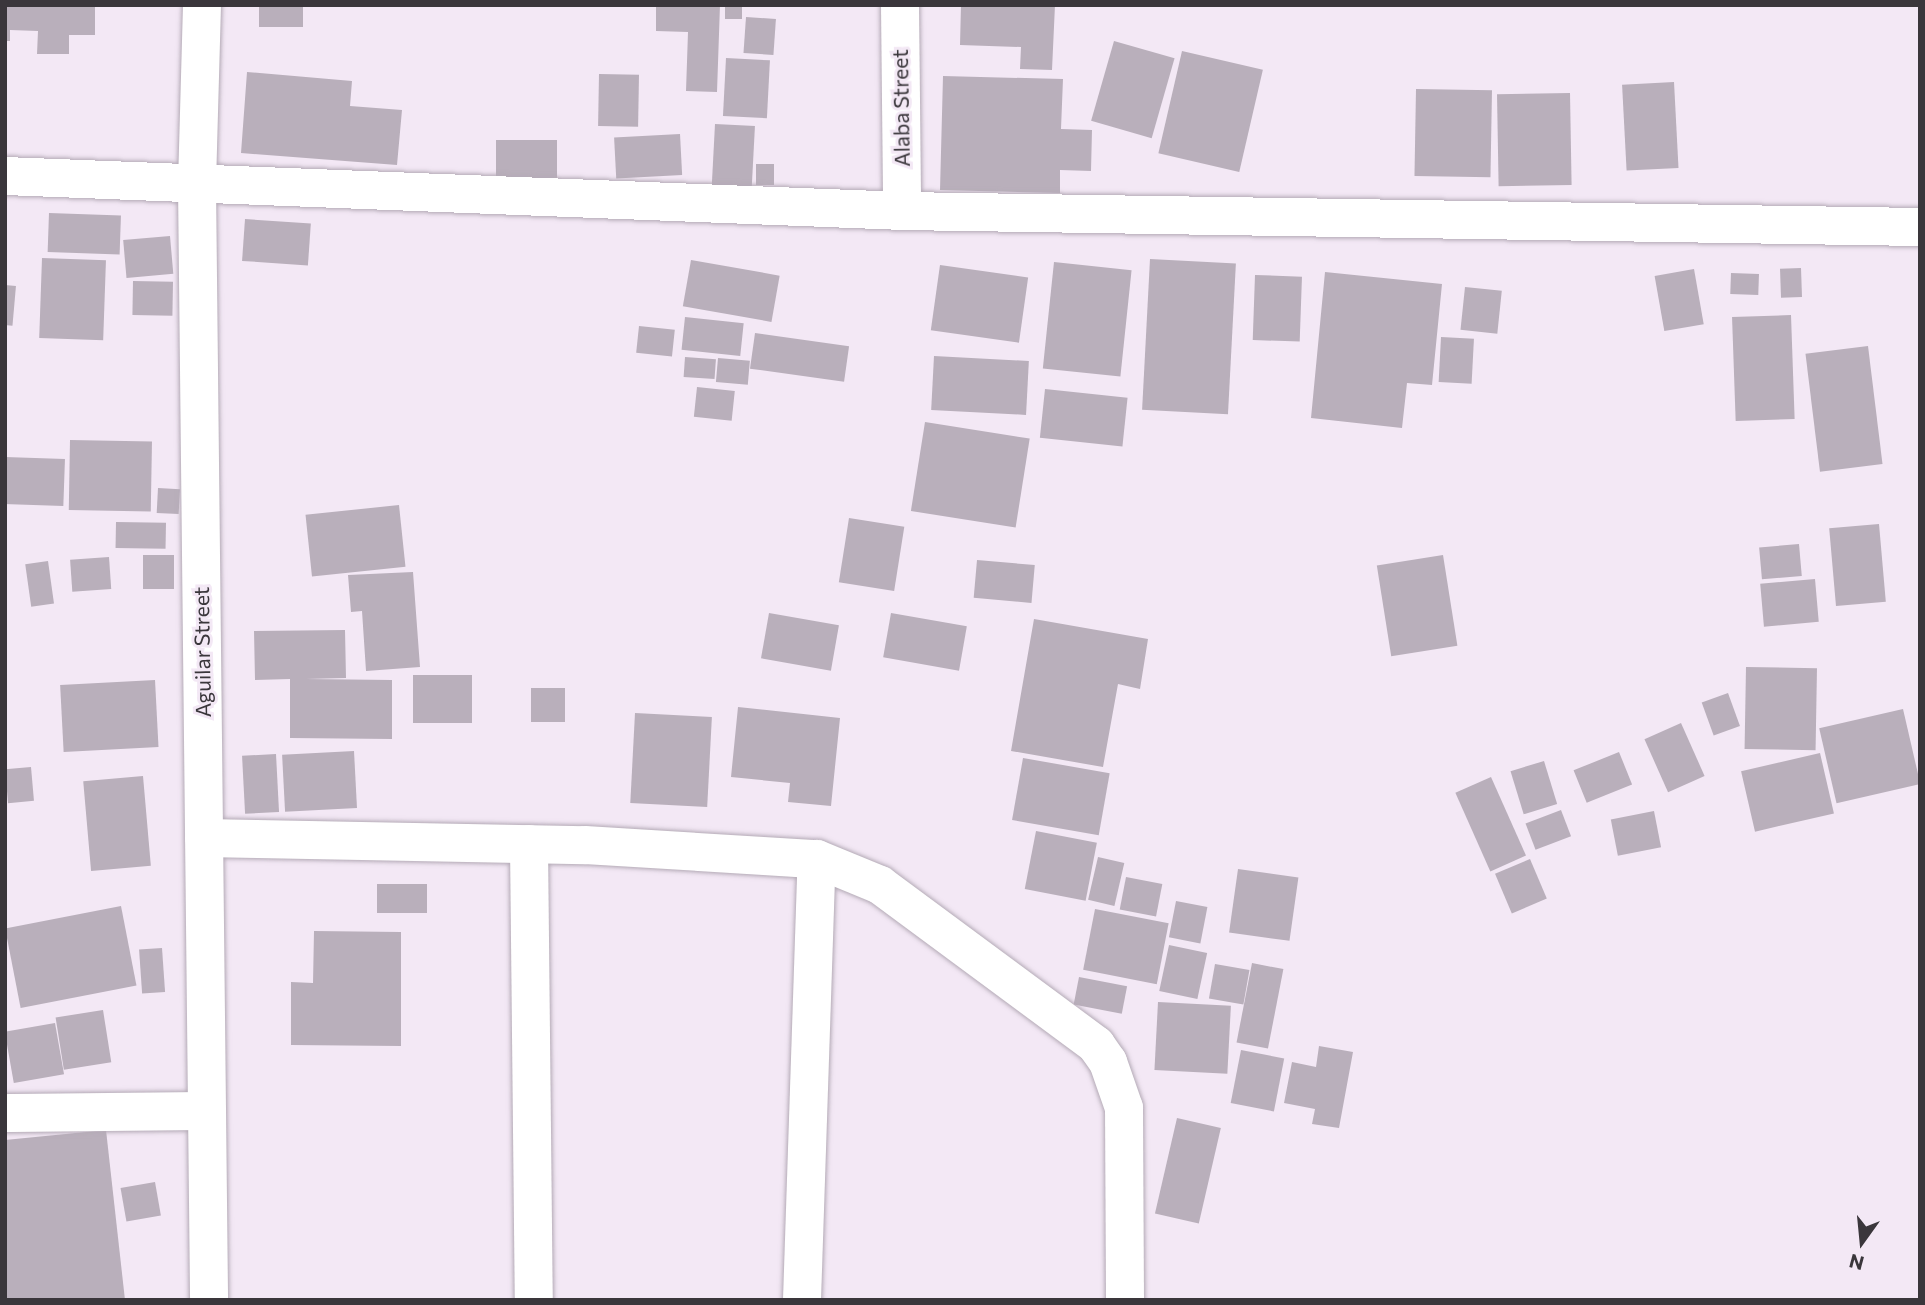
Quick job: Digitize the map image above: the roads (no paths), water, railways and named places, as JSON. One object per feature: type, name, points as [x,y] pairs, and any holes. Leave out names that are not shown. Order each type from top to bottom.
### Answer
[{"type":"street","name":"Aguilar Street","points":[[202,5],[197,185],[209,1300]]},
{"type":"street","name":"Alaba Street","points":[[900,5],[902,211]]},
{"type":"street","points":[[5,176],[902,211],[1920,227]]},
{"type":"street","points":[[204,838],[529,844],[817,859],[880,885],[1096,1045],[1108,1062],[1124,1108],[1125,1300]]},
{"type":"street","points":[[529,844],[534,1300]]},
{"type":"street","points":[[802,1300],[817,859]]},
{"type":"street","points":[[5,1113],[207,1111]]}]
